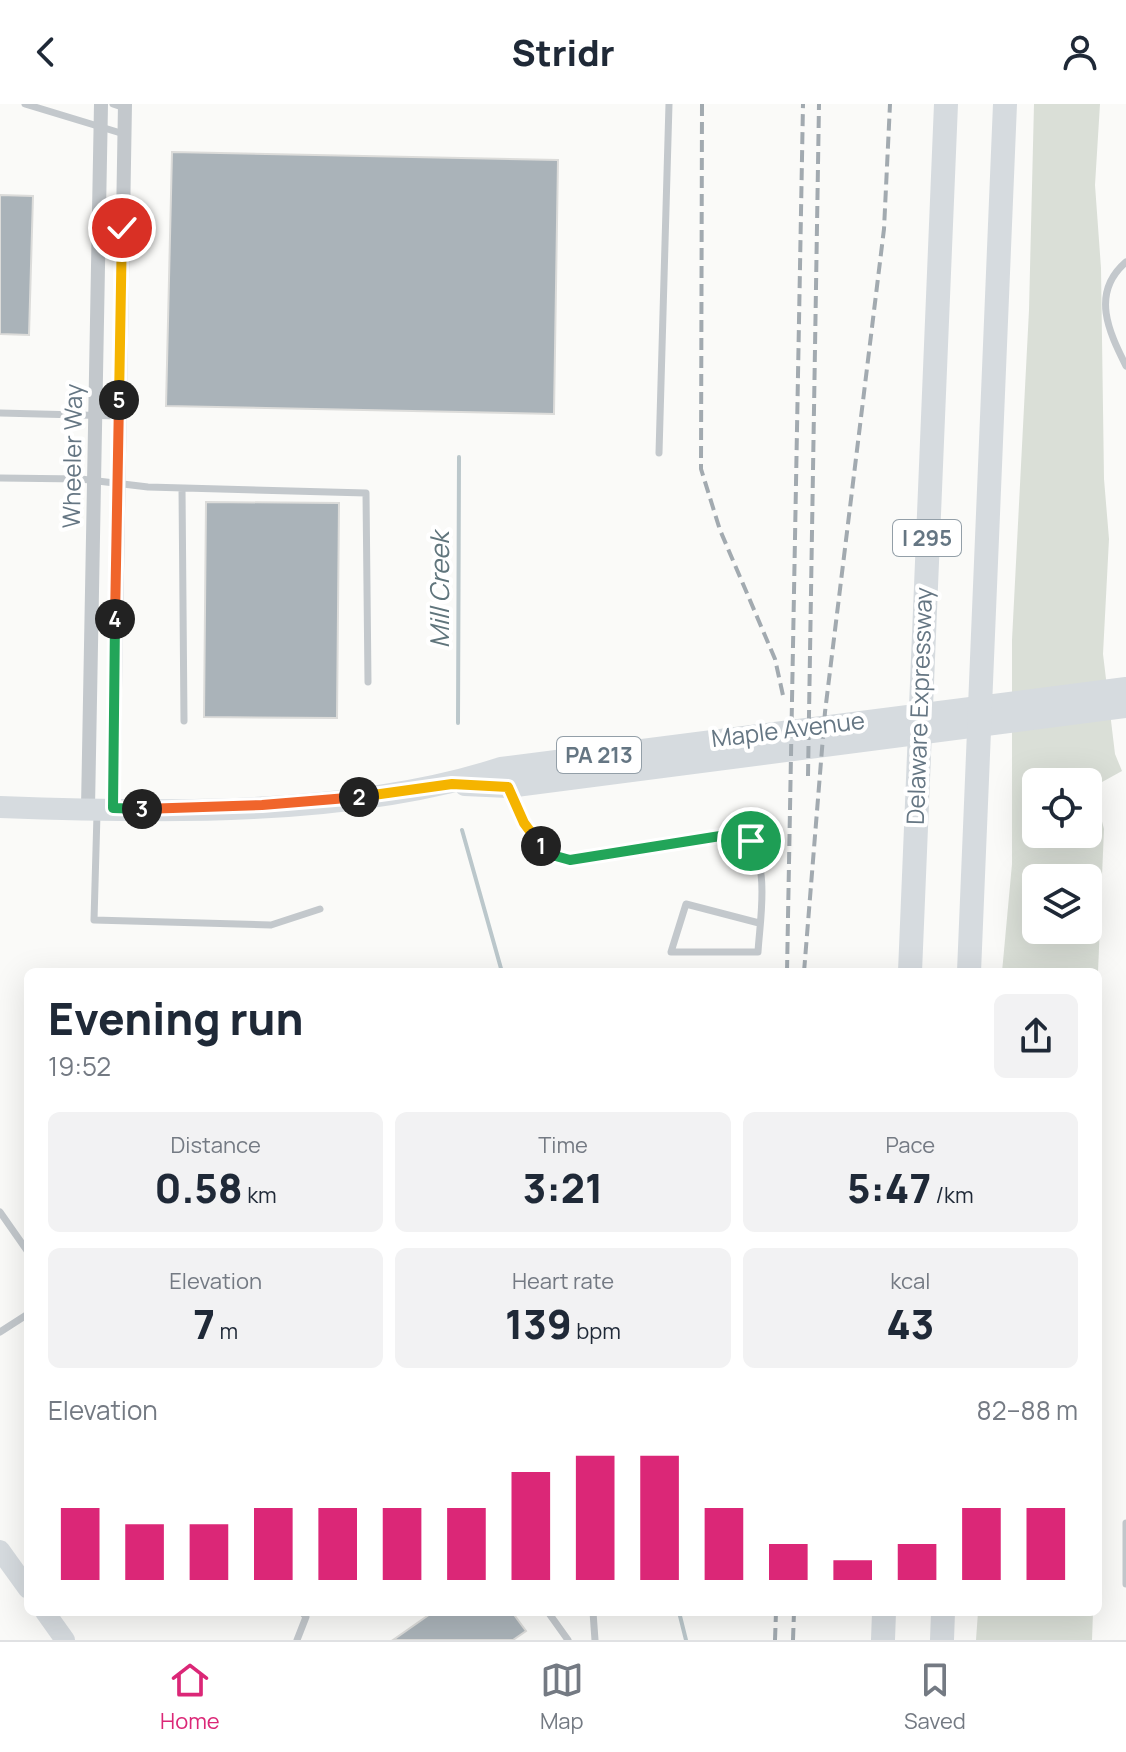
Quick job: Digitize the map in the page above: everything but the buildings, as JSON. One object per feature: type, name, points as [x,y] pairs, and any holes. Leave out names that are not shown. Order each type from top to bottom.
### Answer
[{"type":"highway","name":"Delaware Expressway","points":[[910,968],[946,104]]},
{"type":"highway","name":"I 295","points":[[969,968],[1005,104]]},
{"type":"highway","points":[[883,1640],[884,1616]]},
{"type":"highway","points":[[942,1640],[943,1616]]},
{"type":"main road","name":"Maple Avenue","points":[[1017,712],[1126,688]]},
{"type":"main road","name":"Maple Avenue","points":[[0,807],[262,805],[384,795],[452,784],[501,768],[747,745],[1017,712],[1126,707]]},
{"type":"main road","name":"Maple Avenue","points":[[452,784],[508,787],[747,745]]},
{"type":"main road","points":[[0,1550],[24,1583]]},
{"type":"main road","points":[[48,1616],[65,1640]]},
{"type":"street","name":"Wheeler Way","points":[[99,808],[94,483],[101,104]]},
{"type":"street","name":"Wheeler Way","points":[[99,808],[118,485],[124,134],[121,105]]},
{"type":"lane","points":[[25,104],[124,134]]},
{"type":"lane","points":[[659,453],[669,104]]},
{"type":"lane","points":[[1126,262],[1110,284],[1104,305],[1105,322],[1126,366]]},
{"type":"lane","points":[[0,413],[119,416]]},
{"type":"lane","points":[[0,478],[182,488],[366,493],[368,682]]},
{"type":"lane","points":[[182,488],[184,721]]},
{"type":"lane","points":[[508,787],[534,840],[552,855],[570,860],[739,833],[751,841],[759,858],[759,923],[758,952],[671,952],[686,904],[759,923]]},
{"type":"lane","points":[[99,808],[94,920],[271,925],[320,909]]},
{"type":"lane","points":[[0,1212],[24,1246]]},
{"type":"lane","points":[[0,1332],[24,1317]]},
{"type":"lane","points":[[1126,1523],[1126,1584]]},
{"type":"lane","points":[[297,1640],[305,1616]]},
{"type":"lane","points":[[550,1616],[563,1638]]},
{"type":"lane","points":[[593,1616],[595,1640]]},
{"type":"shaded area","points":[[1034,104],[1100,104],[1095,185],[1101,268],[1104,479],[1109,539],[1103,654],[1115,754],[1122,771],[1102,782],[1102,768],[1022,768],[1022,848],[1102,848],[1102,821],[1104,829],[1102,877],[1102,864],[1022,864],[1022,944],[1099,944],[1098,968],[1002,968],[1012,864],[1012,640],[1029,310]]},
{"type":"shaded area","points":[[978,1616],[1093,1616],[1092,1640],[976,1640]]},
{"type":"waterway","name":"Mill Creek","points":[[458,723],[459,457]]},
{"type":"waterway","name":"Mill Creek","points":[[462,830],[501,968]]},
{"type":"waterway","name":"Mill Creek","points":[[680,1616],[686,1640]]},
{"type":"railway","points":[[702,104],[701,469],[720,530],[775,659],[784,700]]},
{"type":"railway","points":[[787,968],[803,104]]},
{"type":"railway","points":[[808,776],[819,104]]},
{"type":"railway","points":[[804,968],[825,712],[884,229],[890,104]]},
{"type":"railway","points":[[775,1640],[776,1616]]},
{"type":"railway","points":[[793,1640],[794,1616]]},
{"type":"route","points":[[122,228],[113,808],[262,805],[384,795],[452,784],[508,787],[534,840],[552,855],[570,860],[739,833],[751,841]]}]
